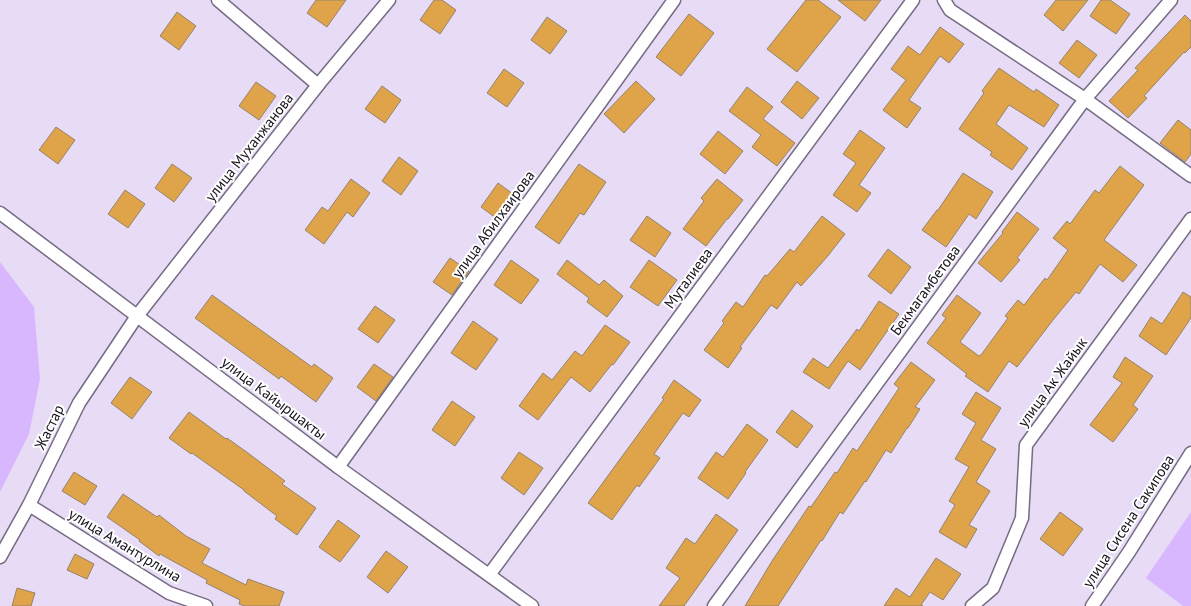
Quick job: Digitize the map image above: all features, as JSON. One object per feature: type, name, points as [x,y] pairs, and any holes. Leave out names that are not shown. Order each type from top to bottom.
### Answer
[{"type":"street","points":[[218,0],[318,85]]},
{"type":"street","name":"улица Муханжанова","points":[[137,316],[318,85],[390,0]]},
{"type":"street","name":"улица Абилхаирова","points":[[338,467],[674,0]]},
{"type":"street","name":"Муталиева","points":[[489,575],[912,0]]},
{"type":"street","points":[[944,0],[950,10],[1085,99],[1191,176]]},
{"type":"street","name":"Бекмагамбетова","points":[[714,606],[1085,99],[1171,0]]},
{"type":"street","name":"улица Кайыршакты","points":[[0,212],[338,467],[532,606]]},
{"type":"street","name":"улица Ак Жайык","points":[[972,606],[993,588],[1022,518],[1026,445],[1191,219]]},
{"type":"street","name":"Жастар","points":[[0,557],[29,505],[79,403],[137,316]]},
{"type":"street","name":"улица Сисена Сакипова","points":[[1092,606],[1129,552],[1191,453]]},
{"type":"street","name":"улица Амантурлина","points":[[29,505],[169,593],[206,606]]},
{"type":"shaded area","points":[[0,262],[34,307],[40,379],[29,434],[0,492]]},
{"type":"shaded area","points":[[1191,512],[1191,606],[1183,606],[1146,578]]},
{"type":"building","points":[[316,0],[346,0],[327,27],[307,13]]},
{"type":"building","points":[[434,0],[442,0],[456,10],[440,34],[420,20]]},
{"type":"building","points":[[806,0],[818,0],[841,17],[797,72],[767,49]]},
{"type":"building","points":[[838,0],[881,0],[865,21]]},
{"type":"building","points":[[1056,0],[1088,0],[1063,31],[1044,15]]},
{"type":"building","points":[[1101,0],[1110,0],[1130,14],[1116,34],[1090,16]]},
{"type":"building","points":[[177,12],[196,26],[179,50],[160,36]]},
{"type":"building","points":[[689,14],[714,33],[681,76],[656,57]]},
{"type":"building","points":[[1185,15],[1191,21],[1191,47],[1184,52],[1144,96],[1147,98],[1128,118],[1109,101],[1138,70],[1135,68]]},
{"type":"building","points":[[547,17],[567,31],[550,54],[531,40]]},
{"type":"building","points":[[940,27],[964,44],[949,63],[940,56],[909,100],[921,108],[907,128],[883,110],[906,80],[891,69],[908,46],[920,55]]},
{"type":"building","points":[[1077,40],[1097,55],[1079,78],[1059,63]]},
{"type":"building","points":[[999,68],[1034,92],[1036,89],[1059,105],[1044,127],[1009,105],[996,124],[1028,148],[1012,170],[990,155],[992,152],[959,129],[984,93],[982,91]]},
{"type":"building","points":[[504,69],[524,83],[507,107],[487,93]]},
{"type":"building","points":[[636,81],[655,99],[624,133],[604,114]]},
{"type":"building","points":[[797,81],[819,98],[802,119],[781,102]]},
{"type":"building","points":[[256,82],[276,96],[259,120],[239,106]]},
{"type":"building","points":[[382,86],[401,100],[385,123],[365,109]]},
{"type":"building","points":[[747,87],[773,107],[763,119],[795,143],[777,166],[752,147],[761,135],[729,111]]},
{"type":"building","points":[[1178,120],[1191,130],[1191,154],[1185,162],[1160,143]]},
{"type":"building","points":[[56,127],[75,140],[58,164],[39,150]]},
{"type":"building","points":[[860,130],[885,148],[859,185],[871,193],[857,212],[833,195],[856,163],[843,154]]},
{"type":"building","points":[[718,131],[743,151],[725,174],[700,154]]},
{"type":"building","points":[[399,157],[418,171],[401,195],[382,181]]},
{"type":"building","points":[[172,164],[192,178],[174,202],[155,188]]},
{"type":"building","points":[[579,164],[606,182],[584,215],[580,213],[559,244],[535,227]]},
{"type":"building","points":[[1120,166],[1144,185],[1104,240],[1137,265],[1123,282],[1100,264],[1079,294],[1076,292],[1017,367],[1009,361],[988,392],[965,376],[967,374],[927,343],[946,318],[942,315],[957,295],[981,313],[960,342],[979,356],[981,355],[1008,318],[1005,316],[1018,300],[1024,305],[1045,278],[1047,280],[1068,250],[1053,238],[1067,221],[1070,224],[1095,190],[1099,193]]},
{"type":"building","points":[[963,173],[993,192],[976,219],[969,214],[946,247],[922,230]]},
{"type":"building","points":[[351,179],[370,193],[353,217],[347,212],[324,244],[305,230],[322,207],[328,211]]},
{"type":"building","points":[[717,179],[743,200],[706,246],[683,229],[704,201],[701,198]]},
{"type":"building","points":[[498,183],[517,197],[500,221],[481,207]]},
{"type":"building","points":[[125,190],[145,204],[128,228],[108,214]]},
{"type":"building","points":[[1017,212],[1039,229],[1017,258],[1020,260],[1001,282],[978,263],[1003,233]]},
{"type":"building","points":[[647,216],[671,233],[655,257],[630,240]]},
{"type":"building","points":[[822,216],[845,234],[801,286],[797,282],[777,309],[771,305],[740,347],[742,348],[728,368],[704,350],[724,323],[722,321],[736,302],[743,307],[765,275],[767,276],[790,249],[794,252]]},
{"type":"building","points":[[888,249],[911,267],[891,294],[868,276]]},
{"type":"building","points":[[450,258],[469,271],[452,295],[433,282]]},
{"type":"building","points":[[511,260],[539,280],[521,304],[494,285]]},
{"type":"building","points":[[567,260],[599,285],[604,280],[623,296],[607,317],[587,302],[589,298],[557,274]]},
{"type":"building","points":[[649,260],[677,280],[658,306],[630,287]]},
{"type":"building","points":[[1183,292],[1191,297],[1191,318],[1166,355],[1139,336],[1151,317],[1162,324]]},
{"type":"building","points":[[212,295],[312,367],[314,364],[333,378],[316,402],[281,376],[279,379],[195,318]]},
{"type":"building","points":[[879,301],[899,314],[860,370],[848,361],[829,389],[803,372],[813,358],[828,368],[857,329],[859,331]]},
{"type":"building","points":[[375,306],[395,320],[378,343],[358,329]]},
{"type":"building","points":[[473,321],[498,339],[476,370],[451,353]]},
{"type":"building","points":[[605,325],[630,342],[590,392],[571,377],[538,420],[519,406],[543,373],[552,380],[575,351],[582,356]]},
{"type":"building","points":[[1125,357],[1153,376],[1133,405],[1138,409],[1113,442],[1090,425],[1122,383],[1113,377]]},
{"type":"building","points":[[911,362],[935,380],[915,407],[920,409],[891,453],[886,450],[843,514],[840,512],[778,606],[745,606],[772,561],[809,506],[811,507],[835,472],[837,473],[853,448],[857,451],[899,388],[894,384]]},
{"type":"building","points":[[374,364],[393,377],[376,401],[357,387]]},
{"type":"building","points":[[130,377],[152,392],[132,419],[111,403]]},
{"type":"building","points":[[674,380],[701,400],[689,417],[683,413],[654,454],[660,458],[639,487],[637,485],[612,520],[588,503],[664,399],[662,398]]},
{"type":"building","points":[[976,392],[1001,408],[981,440],[996,449],[976,482],[990,491],[969,525],[977,529],[966,548],[939,532],[955,505],[949,501],[969,467],[955,459],[976,423],[962,414]]},
{"type":"building","points":[[452,401],[475,417],[455,446],[432,430]]},
{"type":"building","points":[[792,410],[813,426],[797,448],[776,432]]},
{"type":"building","points":[[189,412],[248,453],[285,481],[282,484],[316,508],[297,535],[275,519],[277,516],[244,490],[169,438]]},
{"type":"building","points":[[747,424],[768,440],[728,499],[698,478],[716,452],[723,457]]},
{"type":"building","points":[[519,452],[543,468],[524,495],[501,478]]},
{"type":"building","points":[[74,472],[97,486],[85,505],[62,491]]},
{"type":"building","points":[[123,494],[157,517],[159,515],[186,536],[210,549],[202,563],[246,585],[248,579],[284,592],[279,606],[245,606],[239,604],[240,600],[206,583],[207,580],[160,554],[159,556],[107,517]]},
{"type":"building","points":[[1060,512],[1083,529],[1063,556],[1040,539]]},
{"type":"building","points":[[716,514],[738,530],[684,606],[659,606],[680,578],[666,568],[686,538],[695,544]]},
{"type":"building","points":[[338,520],[360,536],[340,562],[319,547]]},
{"type":"building","points":[[386,551],[408,567],[388,593],[367,577]]},
{"type":"building","points":[[75,554],[94,564],[87,579],[67,570]]},
{"type":"building","points":[[936,558],[961,574],[943,600],[930,592],[921,605],[923,606],[884,606],[896,588],[910,597]]},
{"type":"building","points":[[17,588],[35,593],[31,606],[12,606]]}]
